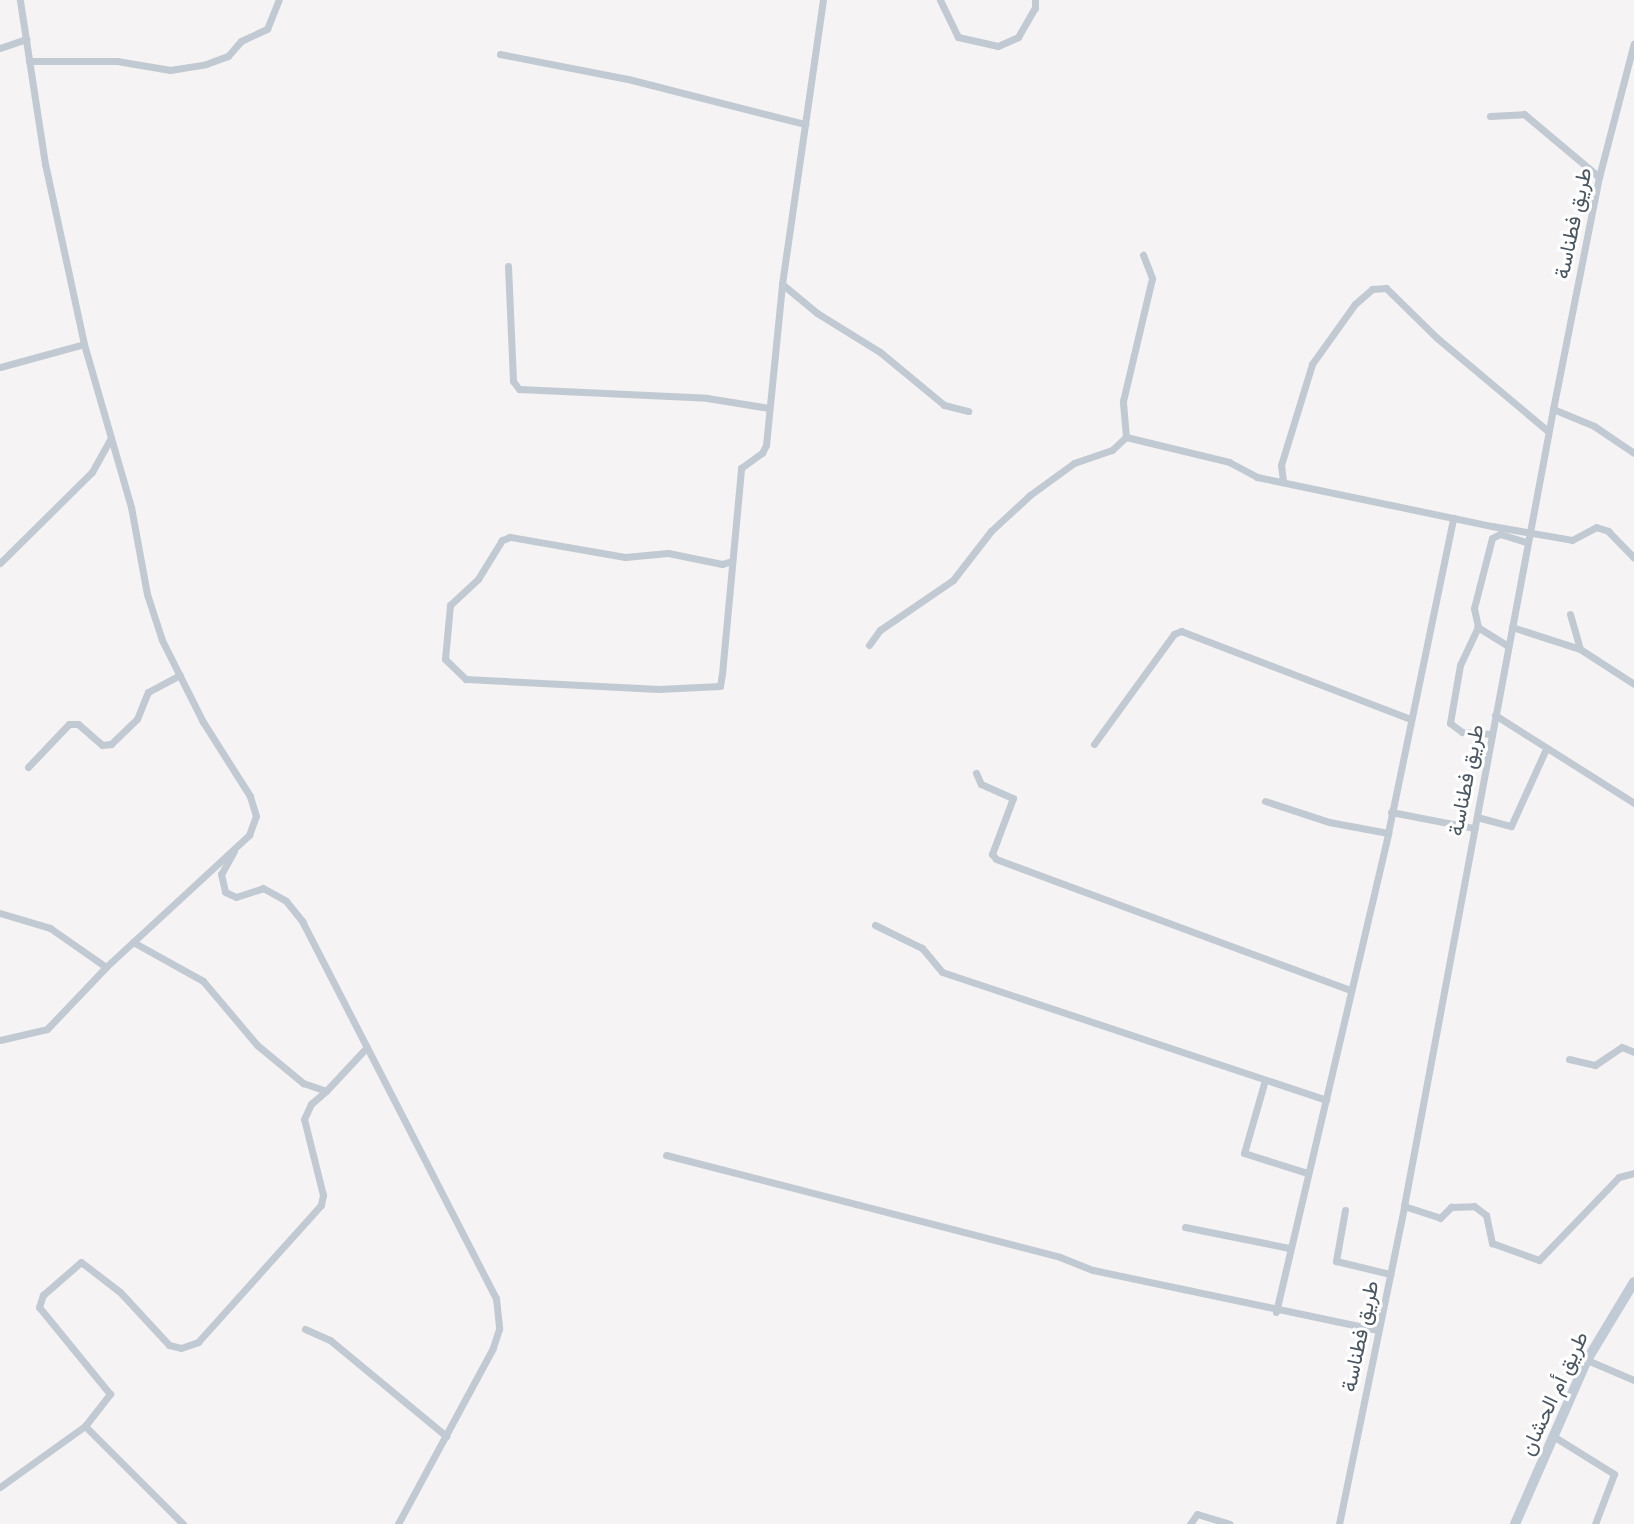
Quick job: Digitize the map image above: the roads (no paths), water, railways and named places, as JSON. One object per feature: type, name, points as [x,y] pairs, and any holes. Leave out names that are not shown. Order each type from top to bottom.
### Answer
[{"type":"street","points":[[0,1040],[47,1029],[106,967],[236,847],[254,827],[254,806],[180,675],[147,594],[131,507],[84,344],[45,164],[20,0]]},
{"type":"street","points":[[29,61],[117,61],[170,70],[214,62],[267,29],[279,0]]},
{"type":"street","points":[[732,561],[722,564],[668,553],[625,557],[510,537],[502,540],[478,579],[450,606],[445,659],[466,678],[717,689],[722,674],[741,468],[765,449],[782,284],[823,0]]},
{"type":"street","points":[[940,0],[958,37],[998,46],[1018,37],[1035,8],[1035,0]]},
{"type":"street","points":[[0,48],[26,39]]},
{"type":"street","name":"طريق فطناسة","points":[[1339,1524],[1404,1206],[1548,431],[1599,177],[1634,43]]},
{"type":"street","points":[[500,54],[628,79],[805,124]]},
{"type":"street","points":[[1490,116],[1524,114],[1599,177]]},
{"type":"street","points":[[1126,438],[1124,401],[1152,278],[1143,255]]},
{"type":"street","points":[[508,266],[513,381],[519,389],[707,398],[769,408]]},
{"type":"street","points":[[782,284],[817,313],[880,352],[944,405],[968,411]]},
{"type":"street","points":[[1283,481],[1281,465],[1312,364],[1355,304],[1373,289],[1386,288],[1437,338],[1548,431]]},
{"type":"street","points":[[0,367],[84,344]]},
{"type":"street","points":[[1553,409],[1594,426],[1634,453]]},
{"type":"street","points":[[1126,438],[1229,462],[1257,477],[1530,533],[1572,540],[1596,527],[1608,531],[1634,558]]},
{"type":"street","points":[[869,645],[880,630],[953,580],[991,531],[1030,495],[1074,463],[1112,450],[1126,438]]},
{"type":"street","points":[[0,563],[92,472],[110,439]]},
{"type":"street","points":[[1276,1312],[1388,833],[1408,718],[1453,518]]},
{"type":"street","points":[[1492,734],[1462,732],[1450,723],[1460,666],[1478,627],[1474,608],[1492,538],[1500,534],[1527,542]]},
{"type":"street","points":[[1570,614],[1580,649]]},
{"type":"street","points":[[1512,626],[1580,649],[1634,684]]},
{"type":"street","points":[[1478,627],[1508,646]]},
{"type":"street","points":[[1094,744],[1174,634],[1181,631],[1408,718]]},
{"type":"street","points":[[28,767],[69,724],[78,724],[102,745],[111,744],[137,719],[148,692],[180,675]]},
{"type":"street","points":[[1495,715],[1545,751],[1634,803]]},
{"type":"street","points":[[1477,817],[1511,826],[1545,751]]},
{"type":"street","points":[[976,773],[981,784],[1013,798],[992,854],[996,859],[1350,990]]},
{"type":"street","points":[[1265,801],[1329,822],[1388,833]]},
{"type":"street","points":[[1391,812],[1474,828]]},
{"type":"street","points":[[236,847],[221,874],[225,892],[236,897],[263,888],[295,910],[490,1284],[498,1311],[493,1348],[398,1524]]},
{"type":"street","points":[[0,913],[50,928],[106,967]]},
{"type":"street","points":[[875,925],[922,948],[942,972],[1325,1100]]},
{"type":"street","points":[[134,942],[202,981],[275,1063],[303,1083],[326,1091]]},
{"type":"street","points":[[0,1488],[85,1426],[110,1394],[39,1307],[43,1295],[81,1262],[120,1292],[169,1345],[181,1348],[198,1342],[321,1205],[323,1195],[304,1119],[308,1107],[367,1047]]},
{"type":"street","points":[[1569,1059],[1595,1065],[1622,1047],[1634,1052]]},
{"type":"street","points":[[1265,1080],[1244,1153],[1307,1173]]},
{"type":"street","points":[[666,1155],[1060,1257],[1093,1270],[1276,1312],[1378,1330]]},
{"type":"street","points":[[1404,1206],[1440,1218],[1451,1207],[1474,1206],[1486,1215],[1492,1243],[1539,1260],[1619,1177],[1634,1173]]},
{"type":"street","points":[[1345,1210],[1336,1261],[1390,1275]]},
{"type":"street","points":[[1185,1227],[1289,1248]]},
{"type":"street","name":"طريق أم الحشان","points":[[1515,1524],[1587,1360],[1634,1282]]},
{"type":"street","points":[[305,1329],[330,1340],[446,1436]]},
{"type":"street","points":[[1587,1360],[1634,1380]]},
{"type":"street","points":[[85,1426],[183,1524]]},
{"type":"street","points":[[1553,1436],[1614,1474],[1595,1524]]},
{"type":"street","points":[[1190,1524],[1197,1514],[1228,1524]]}]
